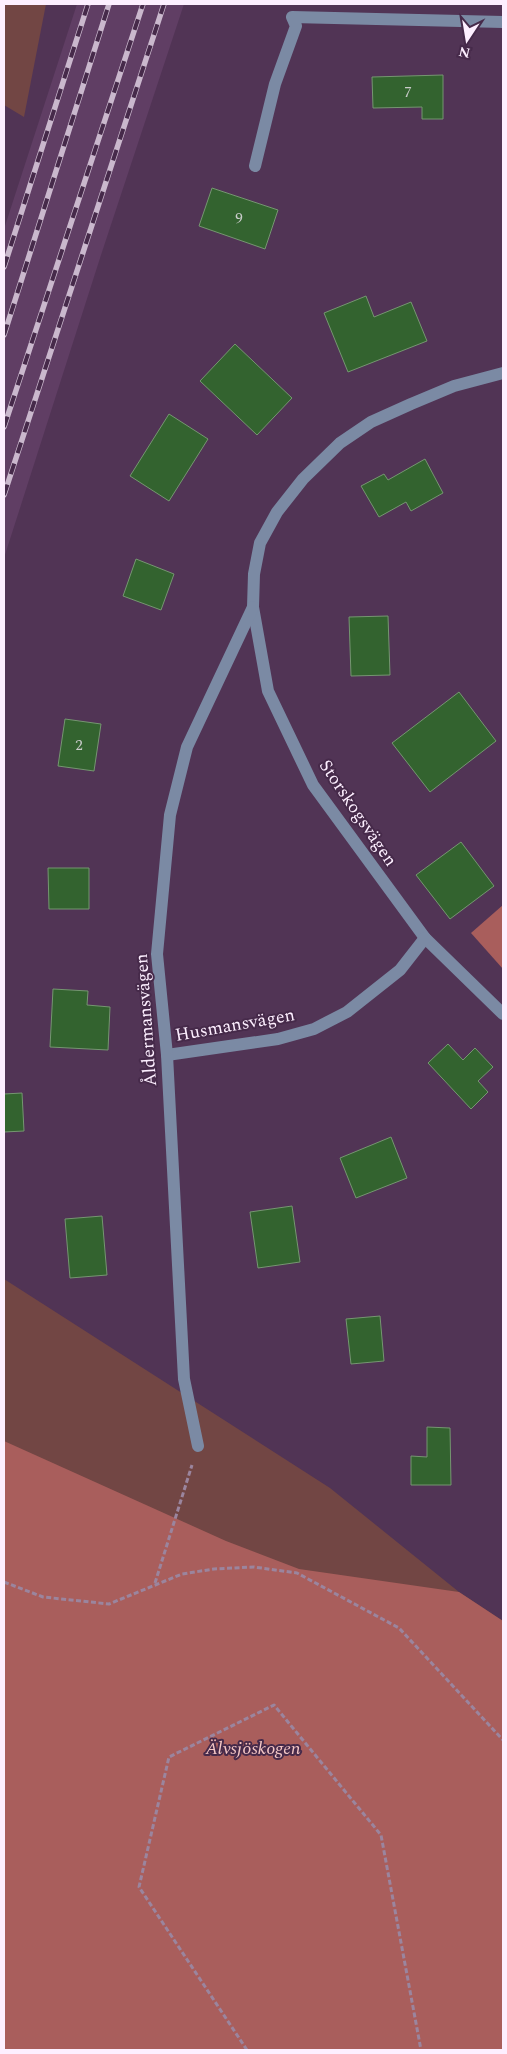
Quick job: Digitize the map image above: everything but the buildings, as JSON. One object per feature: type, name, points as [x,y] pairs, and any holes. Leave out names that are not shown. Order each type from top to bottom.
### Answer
[{"type":"street","points":[[255,166],[276,84],[296,26],[292,17],[503,22]]},
{"type":"street","name":"Storskogsvägen","points":[[503,373],[454,386],[411,404],[371,422],[340,443],[303,479],[276,512],[260,543],[254,574],[253,607],[268,691],[313,785],[425,938],[503,1014]]},
{"type":"street","name":"Åldermansvägen","points":[[198,1446],[184,1379],[167,1055],[157,954],[170,815],[187,747],[253,607]]},
{"type":"street","name":"Husmansvägen","points":[[167,1055],[278,1039],[314,1029],[347,1012],[400,970],[425,938]]},
{"type":"path","points":[[155,1584],[198,1446]]},
{"type":"path","points":[[4,1582],[43,1597],[109,1604],[182,1574],[214,1569],[254,1567],[297,1573],[400,1628],[503,1740]]},
{"type":"path","points":[[247,2050],[139,1887],[170,1757],[274,1705],[380,1835],[421,2050]]},
{"type":"shaded area","points":[[77,4],[184,4],[4,558],[4,229]]},
{"type":"green space","points":[[4,4],[46,4],[24,117],[4,105]]},
{"type":"green space","points":[[503,905],[503,969],[471,933]]},
{"type":"green space","name":"Älvsjöskogen","points":[[4,1279],[330,1488],[459,1592],[503,1621],[503,2050],[4,2050]]},
{"type":"green space","name":"Älvsjöskogen","points":[[4,1441],[226,1541],[299,1569],[459,1592],[503,1621],[503,2050],[4,2050]]},
{"type":"railway","points":[[4,267],[88,4]]},
{"type":"railway","points":[[4,335],[109,4]]},
{"type":"railway","points":[[4,427],[143,4]]},
{"type":"railway","points":[[4,495],[164,4]]}]
